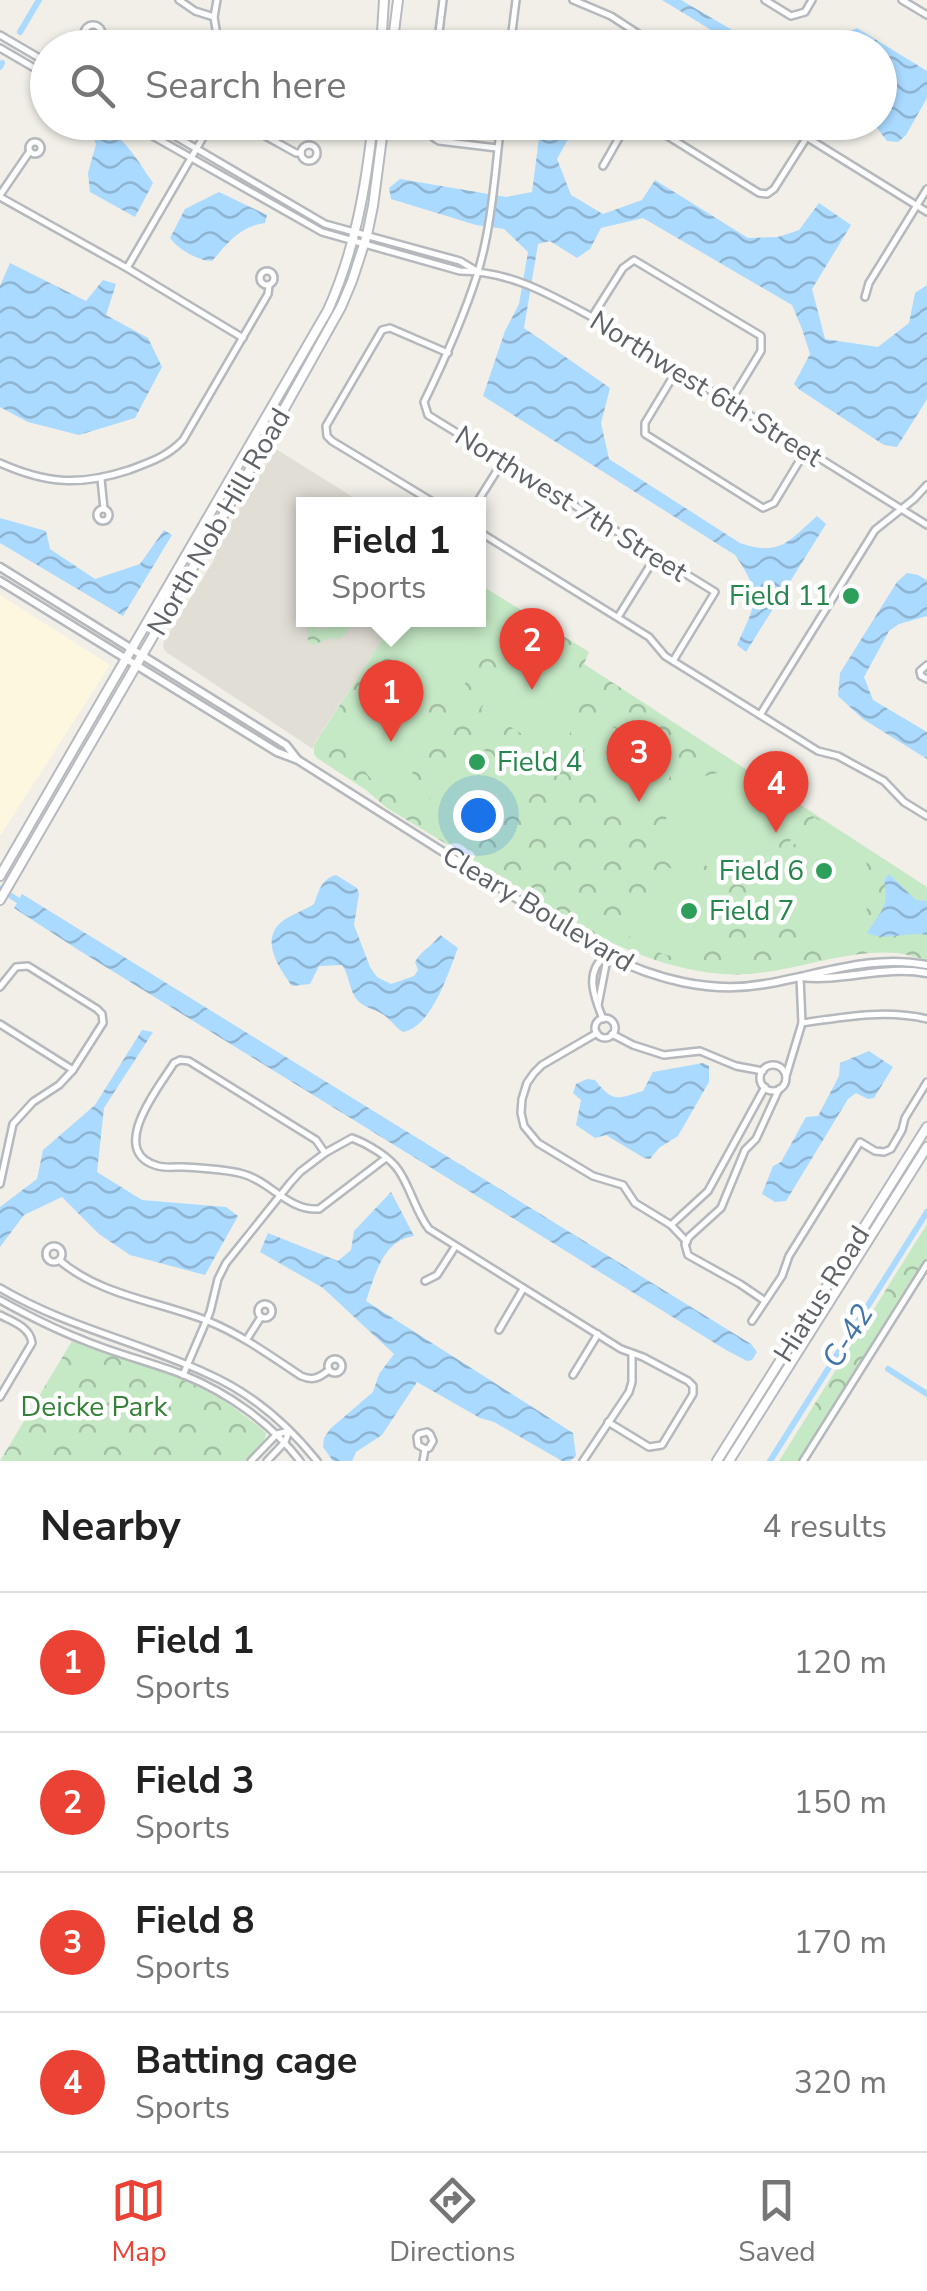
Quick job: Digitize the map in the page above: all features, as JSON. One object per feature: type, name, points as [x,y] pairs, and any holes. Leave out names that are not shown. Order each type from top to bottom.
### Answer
[{"type":"main road","points":[[382,30],[384,0]]},
{"type":"main road","points":[[394,30],[398,0]]},
{"type":"main road","name":"North Nob Hill Road","points":[[0,876],[328,310],[354,237],[371,140]]},
{"type":"main road","name":"North Nob Hill Road","points":[[0,900],[324,340],[366,240],[382,140]]},
{"type":"main road","name":"Hiatus Road","points":[[717,1461],[927,1127]]},
{"type":"main road","name":"Hiatus Road","points":[[729,1461],[927,1147]]},
{"type":"street","points":[[179,0],[214,18]]},
{"type":"street","points":[[216,30],[217,0]]},
{"type":"street","points":[[440,30],[443,0]]},
{"type":"street","points":[[512,30],[516,0]]},
{"type":"street","points":[[574,0],[632,30]]},
{"type":"street","points":[[764,0],[790,16],[805,12],[812,0]]},
{"type":"street","points":[[902,0],[927,15]]},
{"type":"street","points":[[0,35],[30,52]]},
{"type":"street","points":[[0,48],[30,66]]},
{"type":"street","points":[[159,140],[322,232],[354,237]]},
{"type":"street","points":[[181,140],[354,237]]},
{"type":"street","points":[[127,268],[201,140]]},
{"type":"street","points":[[273,140],[300,153]]},
{"type":"street","points":[[437,140],[498,148]]},
{"type":"street","points":[[424,497],[332,441],[326,426],[382,330],[390,328],[448,353],[478,272],[499,140]]},
{"type":"street","points":[[604,166],[618,140]]},
{"type":"street","points":[[674,140],[767,194],[804,140]]},
{"type":"street","points":[[811,140],[927,212]]},
{"type":"street","points":[[30,151],[0,196],[242,338]]},
{"type":"street","points":[[865,298],[869,283],[927,189]]},
{"type":"street","name":"Northwest 6th Street","points":[[354,237],[460,272],[478,272],[535,286],[592,317],[927,525]]},
{"type":"street","points":[[592,317],[624,268],[634,260],[760,336],[761,352],[730,402]]},
{"type":"street","points":[[0,463],[50,481],[101,479],[173,451],[268,294],[268,285]]},
{"type":"street","name":"Northwest 7th Street","points":[[448,353],[424,402],[428,415],[715,592],[673,660]]},
{"type":"street","points":[[677,370],[646,423],[645,434],[763,508],[774,503],[806,450]]},
{"type":"street","points":[[480,497],[503,462]]},
{"type":"street","points":[[101,479],[104,509]]},
{"type":"street","points":[[760,714],[874,530],[927,485]]},
{"type":"street","points":[[486,536],[649,637],[665,656],[818,751],[838,756],[884,781],[904,802],[927,816]]},
{"type":"street","points":[[618,618],[656,556]]},
{"type":"street","name":"Cleary Boulevard","points":[[0,567],[286,745],[298,760]]},
{"type":"street","name":"Cleary Boulevard","points":[[0,581],[276,752],[298,760],[606,954],[648,974],[694,984],[741,987],[876,962],[927,965]]},
{"type":"street","points":[[927,664],[920,671],[927,679]]},
{"type":"street","points":[[603,1019],[592,988],[598,961],[606,954]]},
{"type":"street","points":[[0,987],[16,967],[28,966],[97,1009],[103,1023],[73,1070],[13,1124],[2,1159],[0,1184]]},
{"type":"street","name":"Cleary Boulevard","points":[[800,977],[816,979],[889,970],[927,974]]},
{"type":"street","points":[[687,1242],[720,1208],[745,1150],[754,1142],[785,1083],[802,1022],[800,977]]},
{"type":"street","points":[[802,1022],[874,1014],[927,1019]]},
{"type":"street","points":[[603,1019],[613,1022],[615,1029],[604,1038],[597,1033],[596,1024],[603,1019]]},
{"type":"street","points":[[0,1024],[73,1070]]},
{"type":"street","points":[[597,1033],[534,1073],[522,1099],[524,1126],[538,1143],[594,1176],[623,1185],[635,1204],[671,1225],[687,1242],[688,1255],[764,1301]]},
{"type":"street","points":[[612,1034],[633,1046],[664,1055],[700,1051],[736,1066],[763,1071]]},
{"type":"street","points":[[326,1153],[316,1140],[189,1061],[180,1060],[174,1063],[139,1119],[136,1137],[142,1158],[157,1166],[246,1174],[308,1210],[319,1209],[386,1158]]},
{"type":"street","points":[[779,1089],[765,1087],[761,1080],[763,1071],[776,1065],[786,1076]]},
{"type":"street","points":[[752,1321],[860,1142],[875,1150],[891,1149],[927,1082]]},
{"type":"street","points":[[671,1225],[708,1191],[765,1087]]},
{"type":"street","points":[[183,1375],[226,1264],[300,1172],[352,1138],[398,1169],[430,1229],[598,1334],[692,1386],[693,1394],[662,1445],[648,1448],[608,1422]]},
{"type":"street","points":[[425,1281],[437,1275],[456,1247]]},
{"type":"street","points":[[59,1260],[71,1270],[138,1300],[206,1320],[247,1340],[309,1380],[329,1370]]},
{"type":"street","points":[[803,1461],[927,1264]]},
{"type":"street","points":[[919,1277],[927,1282]]},
{"type":"street","points":[[0,1288],[71,1323],[212,1375],[248,1397],[290,1431],[316,1461]]},
{"type":"street","points":[[498,1330],[524,1289]]},
{"type":"street","points":[[0,1300],[84,1341],[183,1375],[240,1405],[277,1434],[300,1461]]},
{"type":"street","points":[[0,1316],[25,1329],[32,1343],[1,1392]]},
{"type":"street","points":[[247,1340],[261,1317]]},
{"type":"street","points":[[573,1376],[598,1334]]},
{"type":"street","points":[[583,1461],[629,1392],[632,1354]]},
{"type":"street","points":[[252,1461],[277,1434],[290,1431]]},
{"type":"street","points":[[268,1461],[290,1431]]},
{"type":"street","points":[[424,1461],[425,1449]]},
{"type":"shaded area","points":[[276,449],[353,497],[296,497],[296,627],[390,627],[313,749],[163,647],[214,560],[215,551]]},
{"type":"shaded area","points":[[0,595],[110,665],[0,836]]},
{"type":"green space","points":[[486,588],[589,652],[584,664],[927,887],[927,960],[897,953],[862,954],[775,971],[718,974],[637,953],[600,937],[387,808],[317,758],[314,745],[390,627],[486,627]]},
{"type":"green space","points":[[486,606],[506,616],[457,697],[381,650],[399,627],[486,627]]},
{"type":"green space","points":[[307,627],[350,627],[339,639],[313,645],[308,642]]},
{"type":"green space","points":[[528,632],[558,657],[570,680],[573,724],[560,757],[481,709]]},
{"type":"green space","points":[[365,675],[441,723],[398,798],[368,775],[353,744],[352,710]]},
{"type":"green space","points":[[606,722],[672,767],[673,772],[645,818],[640,819],[573,775],[572,770]]},
{"type":"green space","name":"Field 4","points":[[465,738],[540,786],[515,811],[486,825],[454,826],[421,814]]},
{"type":"green space","points":[[733,769],[787,801],[736,885],[657,834],[689,780]]},
{"type":"green space","name":"Field 6","points":[[814,817],[862,847],[875,896],[843,947],[762,900],[801,838],[790,848],[786,845],[799,832],[803,835]]},
{"type":"green space","name":"Field 7","points":[[668,867],[737,909],[714,941],[690,956],[662,953],[627,935]]},
{"type":"green space","points":[[927,1224],[927,1258],[800,1461],[779,1461]]},
{"type":"green space","name":"Deicke Park","points":[[72,1341],[202,1389],[266,1433],[264,1441],[245,1461],[0,1461]]},
{"type":"water","points":[[662,0],[681,0],[732,30],[711,30]]},
{"type":"water","points":[[897,53],[927,71],[927,98],[906,135],[898,142],[887,141],[897,140]]},
{"type":"water","points":[[94,140],[121,140],[153,183],[135,217],[90,192],[88,173]]},
{"type":"water","points":[[539,140],[568,140],[557,159],[571,195],[603,214],[642,200],[655,180],[748,238],[778,237],[799,230],[819,203],[851,225],[812,289],[825,339],[878,347],[909,323],[915,293],[927,285],[927,399],[897,447],[884,445],[794,384],[810,354],[792,305],[643,218],[601,228],[590,249],[577,258],[550,241],[538,244],[524,328],[610,388],[601,423],[609,459],[740,543],[775,547],[791,539],[817,516],[826,524],[746,652],[737,645],[752,609],[753,590],[735,555],[483,396],[505,331],[519,304],[528,252],[504,229],[476,225],[391,199],[389,188],[400,179],[506,197],[532,192]]},
{"type":"water","points":[[219,192],[267,215],[265,223],[241,232],[212,261],[189,254],[170,238],[185,209]]},
{"type":"water","points":[[10,263],[86,301],[103,280],[116,284],[106,315],[148,338],[162,367],[135,418],[79,435],[28,422],[0,407],[0,286]]},
{"type":"water","points":[[0,518],[46,531],[50,549],[95,579],[140,564],[164,530],[172,535],[123,616],[0,543]]},
{"type":"water","points":[[907,573],[927,580],[927,616],[889,631],[864,677],[873,700],[927,732],[927,759],[863,719],[838,696],[840,673],[897,582]]},
{"type":"water","points":[[889,874],[916,900],[927,901],[927,935],[881,937],[867,933],[883,909],[884,880]]},
{"type":"water","points":[[336,875],[357,888],[354,925],[377,977],[391,984],[414,976],[417,958],[440,935],[458,948],[438,998],[413,1028],[403,1032],[384,1015],[358,1001],[342,965],[319,966],[310,984],[292,986],[277,962],[272,944],[276,927],[314,904],[324,883]]},
{"type":"water","points":[[22,894],[751,1344],[757,1352],[752,1360],[726,1350],[80,951],[14,908]]},
{"type":"water","points":[[142,1030],[153,1032],[104,1108],[97,1172],[142,1200],[226,1207],[238,1216],[205,1275],[130,1255],[99,1234],[62,1197],[24,1215],[0,1247],[0,1207],[37,1179],[43,1150],[95,1105]]},
{"type":"water","points":[[869,1051],[893,1067],[874,1098],[856,1093],[848,1099],[786,1201],[775,1202],[762,1194],[773,1166],[781,1162],[806,1117],[818,1116],[839,1076],[840,1063]]},
{"type":"water","points":[[703,1063],[709,1066],[709,1082],[678,1136],[650,1159],[606,1135],[595,1138],[576,1125],[581,1100],[573,1093],[576,1084],[595,1080],[606,1093],[621,1097],[643,1091],[653,1072]]},
{"type":"water","points":[[391,1192],[414,1236],[388,1251],[366,1301],[573,1433],[576,1456],[570,1461],[562,1461],[417,1382],[382,1435],[356,1452],[352,1461],[333,1461],[323,1447],[330,1429],[373,1392],[379,1374],[394,1354],[323,1288],[260,1252],[268,1233],[338,1261],[351,1250],[354,1231]]},
{"type":"waterway","points":[[20,32],[39,0]]},
{"type":"waterway","points":[[0,67],[2,63]]},
{"type":"waterway","points":[[0,889],[24,904]]},
{"type":"waterway","name":"C-42","points":[[770,1461],[927,1212]]},
{"type":"waterway","points":[[888,1369],[927,1394]]},
{"type":"place","name":"Field 11","points":[[851,596]]},
{"type":"place","name":"Field 3","points":[[532,690]]},
{"type":"place","name":"Field 1","points":[[391,742]]},
{"type":"place","name":"Field 4","points":[[477,762]]},
{"type":"place","name":"Field 8","points":[[639,802]]},
{"type":"place","name":"Batting cage","points":[[776,833]]},
{"type":"place","name":"Field 6","points":[[824,871]]},
{"type":"place","name":"Field 7","points":[[689,911]]}]
